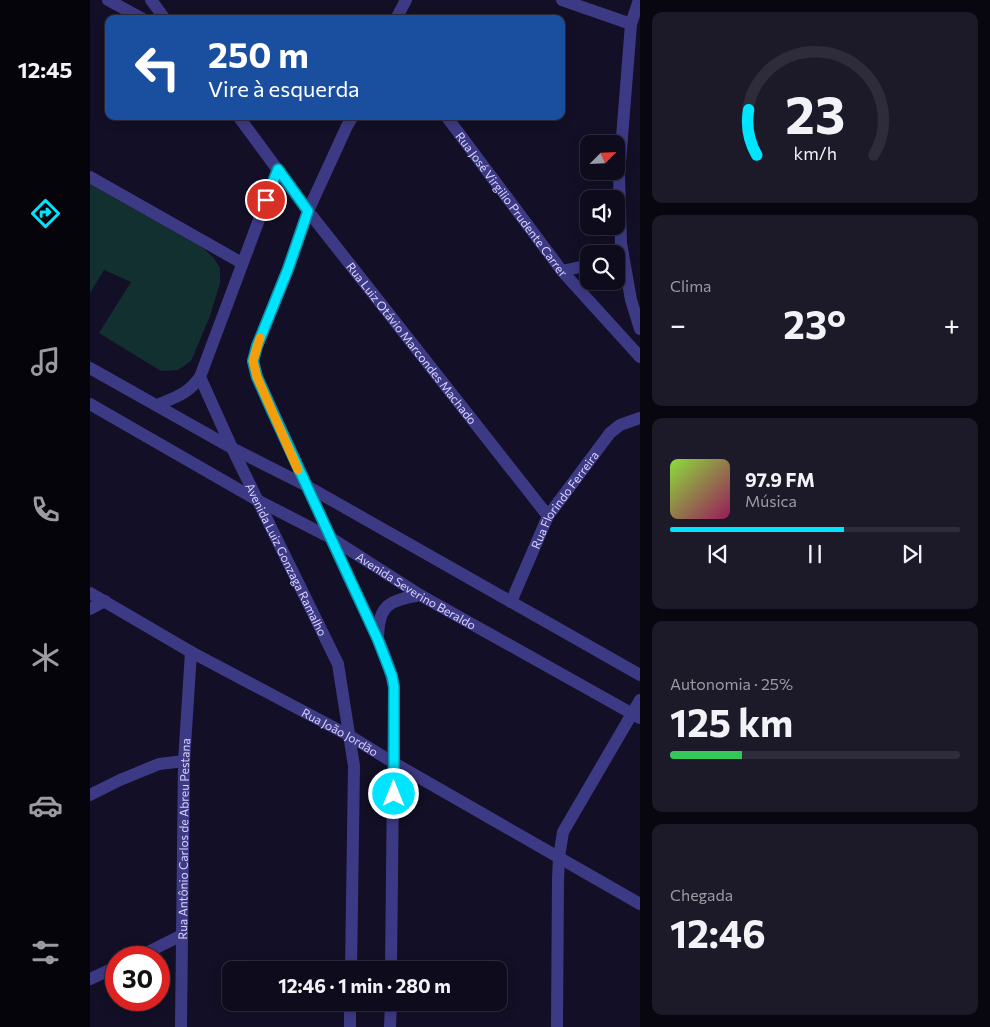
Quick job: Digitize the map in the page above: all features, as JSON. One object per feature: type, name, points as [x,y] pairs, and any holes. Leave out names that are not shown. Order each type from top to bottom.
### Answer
[{"type":"street","points":[[108,0],[136,15]]},
{"type":"street","points":[[151,0],[162,15]]},
{"type":"street","points":[[398,15],[406,0]]},
{"type":"street","points":[[562,0],[631,24]]},
{"type":"street","points":[[639,0],[631,24],[619,175],[621,243],[631,300],[640,329]]},
{"type":"street","name":"Rua Luiz Otávio Marcondes Machado","points":[[241,120],[308,211],[548,516]]},
{"type":"street","points":[[351,120],[308,211],[253,361],[257,377],[305,485],[378,640],[392,676],[394,687],[394,763],[391,961]]},
{"type":"street","name":"Rua José Virgilio Prudente Carrer","points":[[449,120],[562,271],[640,357]]},
{"type":"street","points":[[157,405],[181,395],[193,387],[200,376],[278,169]]},
{"type":"street","points":[[90,177],[242,263]]},
{"type":"street","points":[[562,271],[580,267]]},
{"type":"street","points":[[90,368],[232,448],[305,485],[640,674]]},
{"type":"street","name":"Avenida Luiz Gonzaga Ramalho","points":[[200,376],[232,448],[338,664],[354,766],[351,961]]},
{"type":"street","name":"Avenida Severino Beraldo","points":[[90,404],[257,500],[330,538],[420,595],[636,716]]},
{"type":"street","name":"Rua Florindo Ferreira","points":[[511,602],[548,516],[610,433],[620,425],[640,418]]},
{"type":"street","name":"Rua João Jordão","points":[[90,592],[191,652],[350,736],[640,904]]},
{"type":"street","points":[[378,640],[378,620],[386,606],[400,599],[420,595]]},
{"type":"street","points":[[90,609],[105,601]]},
{"type":"street","name":"Rua Antônio Carlos de Abreu Pestana","points":[[181,1027],[184,761],[191,652]]},
{"type":"street","points":[[557,1027],[559,856],[563,832],[636,716],[640,700]]},
{"type":"street","points":[[90,795],[159,764],[184,761]]},
{"type":"street","points":[[160,946],[182,935]]},
{"type":"street","points":[[90,980],[105,972]]},
{"type":"street","points":[[350,1011],[350,1027]]},
{"type":"street","points":[[390,1027],[391,1011]]},
{"type":"green space","points":[[90,184],[203,248],[213,257],[220,268],[220,283],[210,316],[191,361],[178,370],[161,371],[99,333],[131,282],[104,270],[90,293]]},
{"type":"slow traffic","points":[[260,338],[253,361],[257,377],[298,470]]},
{"type":"route","points":[[266,200],[278,169],[308,211],[253,361],[257,377],[305,485],[378,640],[392,676],[394,687],[394,794]]}]
